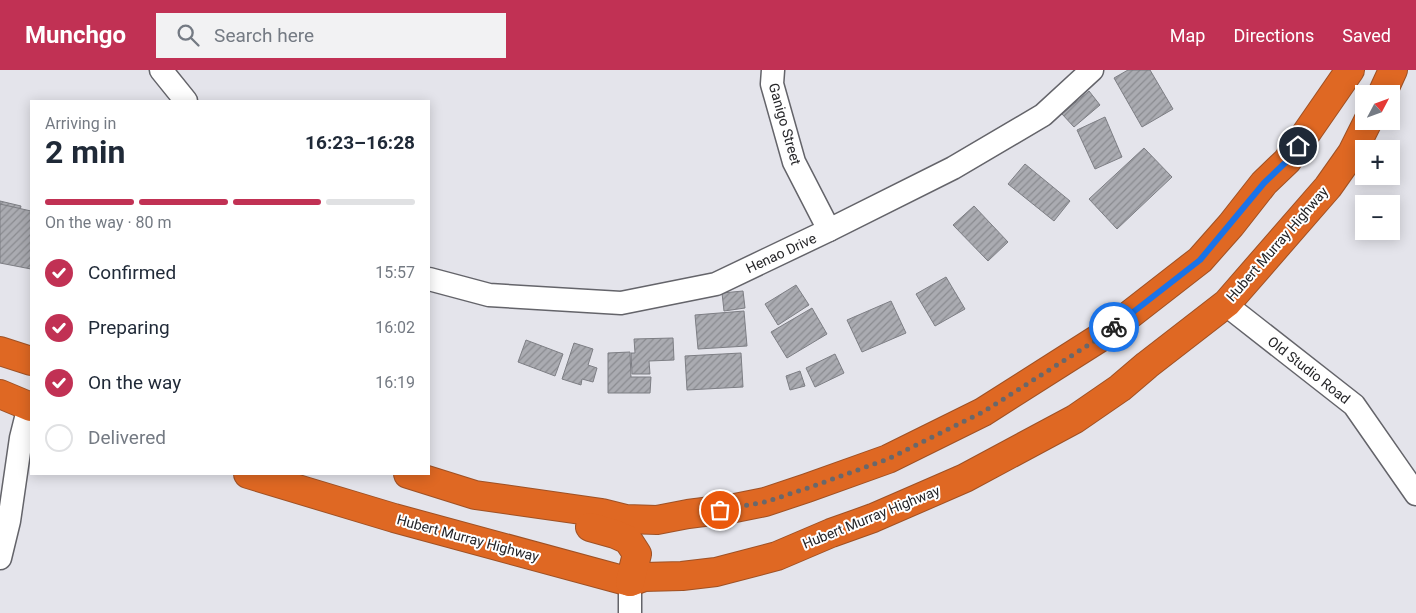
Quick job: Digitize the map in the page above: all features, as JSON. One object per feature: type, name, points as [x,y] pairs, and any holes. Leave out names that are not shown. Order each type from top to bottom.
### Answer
[{"type":"highway","points":[[475,495],[602,513],[626,519],[657,520],[765,502],[888,459],[983,412],[1101,337],[1200,260],[1264,183],[1287,161],[1350,70]]},
{"type":"highway","points":[[1386,85],[1393,70]]},
{"type":"highway","name":"Hubert Murray Highway","points":[[251,475],[394,518],[630,582],[644,577],[682,576],[716,572],[777,556],[966,478],[1075,419],[1120,388],[1227,303],[1328,187],[1352,153],[1364,130]]},
{"type":"highway","points":[[0,351],[30,361]]},
{"type":"highway","points":[[0,394],[30,406]]},
{"type":"highway","points":[[411,475],[615,534],[628,540],[637,554],[630,582]]},
{"type":"street","points":[[161,70],[185,100]]},
{"type":"street","name":"Ganigo Street","points":[[773,70],[772,84],[794,162],[829,230]]},
{"type":"street","name":"Henao Drive","points":[[430,279],[489,295],[621,303],[716,284],[953,168],[1043,115],[1092,70]]},
{"type":"street","name":"Old Studio Road","points":[[1227,303],[1234,311],[1354,405],[1416,494]]},
{"type":"street","points":[[0,558],[9,521],[21,438],[30,406]]},
{"type":"street","points":[[630,582],[630,613]]},
{"type":"building","points":[[1128,70],[1150,70],[1173,109],[1142,127],[1114,78]]},
{"type":"building","points":[[1089,91],[1100,105],[1074,127],[1062,114]]},
{"type":"building","points":[[1105,117],[1122,157],[1095,169],[1077,130]]},
{"type":"building","points":[[1144,148],[1172,177],[1117,229],[1089,199]]},
{"type":"building","points":[[1025,164],[1070,201],[1054,221],[1008,184]]},
{"type":"building","points":[[0,201],[21,206],[14,237],[0,234]]},
{"type":"building","points":[[0,204],[30,211],[30,269],[0,263]]},
{"type":"building","points":[[974,206],[1008,242],[988,261],[953,225]]},
{"type":"building","points":[[946,277],[965,309],[935,326],[916,294]]},
{"type":"building","points":[[796,285],[809,305],[778,325],[765,304]]},
{"type":"building","points":[[743,291],[745,308],[724,311],[722,293]]},
{"type":"building","points":[[891,301],[906,333],[862,352],[847,320]]},
{"type":"building","points":[[812,308],[827,334],[787,358],[771,332]]},
{"type":"building","points":[[744,311],[747,346],[698,349],[695,315]]},
{"type":"building","points":[[673,338],[674,360],[649,361],[650,374],[632,374],[631,353],[635,353],[634,339]]},
{"type":"building","points":[[526,340],[563,354],[555,376],[518,362]]},
{"type":"building","points":[[574,343],[593,349],[588,365],[597,368],[593,382],[582,379],[581,385],[562,379]]},
{"type":"building","points":[[630,352],[631,377],[651,377],[650,393],[608,393],[608,353]]},
{"type":"building","points":[[741,353],[743,387],[687,390],[685,356]]},
{"type":"building","points":[[835,354],[844,373],[815,387],[806,368]]},
{"type":"building","points":[[800,371],[805,386],[790,390],[786,376]]},
{"type":"way so far","points":[[720,510],[765,502],[888,459],[983,412],[1114,327]]},
{"type":"route","points":[[1114,327],[1200,260],[1264,183],[1287,161],[1298,146]]}]
